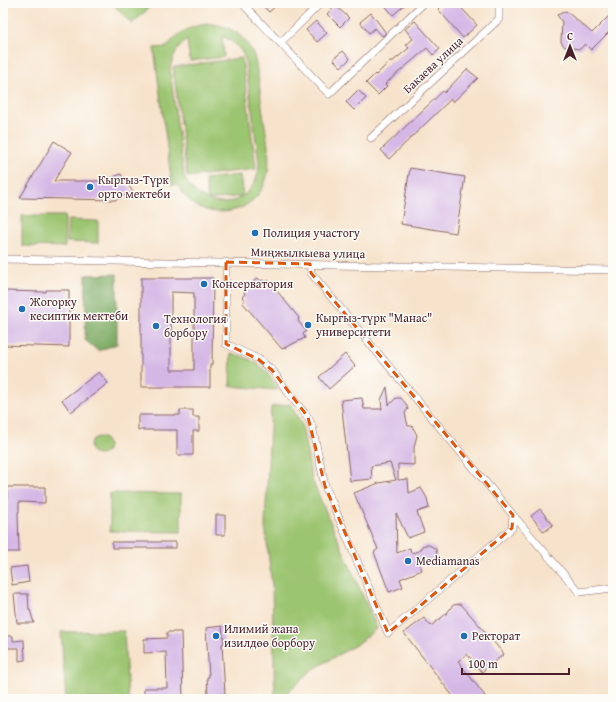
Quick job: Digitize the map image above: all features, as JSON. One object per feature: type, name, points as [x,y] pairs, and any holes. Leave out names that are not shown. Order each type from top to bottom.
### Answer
[{"type":"street","points":[[242,3],[329,94],[424,3]]},
{"type":"street","points":[[280,42],[321,3]]},
{"type":"street","name":"Бакаева улица","points":[[371,138],[499,19],[499,3]]},
{"type":"street","name":"Миңжылкыева улица","points":[[3,259],[613,270]]},
{"type":"street","points":[[226,262],[226,344],[258,359],[272,370],[308,417],[312,426],[326,486],[388,633],[512,528],[513,515],[508,508]]},
{"type":"street","points":[[310,264],[311,273],[579,592],[613,588]]},
{"type":"highlighted area","points":[[226,262],[310,264],[311,273],[513,515],[512,528],[388,633],[325,486],[308,417],[272,370],[258,359],[226,344]]},
{"type":"green space","points":[[112,3],[154,3],[132,24]]},
{"type":"green space","points":[[206,24],[220,25],[233,30],[243,38],[251,49],[257,70],[268,149],[268,173],[258,194],[249,203],[242,207],[226,212],[211,211],[193,204],[180,190],[177,184],[172,185],[154,48],[167,47],[171,41],[181,33],[193,27]],"holes":[[[222,36],[236,45],[245,59],[259,168],[255,181],[243,196],[240,175],[205,179],[208,200],[194,191],[184,177],[170,70],[176,53],[180,46],[187,40],[190,61],[224,57]],[[242,196],[234,201],[226,203],[217,203],[208,200]]]},
{"type":"green space","points":[[242,58],[256,169],[187,177],[173,67]]},
{"type":"green space","points":[[22,216],[65,216],[65,247],[22,246]]},
{"type":"green space","points":[[68,220],[98,221],[98,243],[67,242]]},
{"type":"green space","points":[[117,274],[117,344],[98,351],[85,340],[86,275]]},
{"type":"green space","points":[[231,353],[248,359],[260,366],[269,375],[278,390],[230,386]]},
{"type":"green space","points":[[290,404],[302,425],[312,480],[377,628],[359,643],[312,670],[280,699],[275,699],[272,585],[265,526],[271,407]]},
{"type":"green space","points":[[99,437],[106,439],[108,446],[106,453],[99,455],[92,453],[90,446],[92,439]]},
{"type":"green space","points":[[110,493],[181,494],[181,532],[110,531]]},
{"type":"green space","points":[[124,631],[128,699],[66,699],[61,632]]},
{"type":"building","points":[[260,3],[279,3],[269,12]]},
{"type":"building","points":[[383,3],[407,3],[393,15]]},
{"type":"building","points":[[445,3],[457,3],[477,25],[463,38],[438,9]]},
{"type":"building","points":[[335,5],[349,18],[340,27],[327,14]]},
{"type":"building","points":[[566,11],[592,33],[613,12],[613,28],[591,50],[585,44],[580,49],[565,47],[561,42],[562,22],[557,15]]},
{"type":"building","points":[[371,13],[386,33],[382,36],[375,28],[369,33],[360,22]]},
{"type":"building","points":[[316,21],[327,33],[317,42],[306,30]]},
{"type":"building","points":[[415,21],[440,49],[433,55],[427,48],[385,84],[387,86],[378,95],[366,83],[391,60],[392,62],[409,48],[406,45],[413,39],[405,29]]},
{"type":"building","points":[[343,51],[350,59],[341,67],[333,59]]},
{"type":"building","points":[[467,69],[478,78],[453,102],[451,99],[389,159],[381,150],[443,91],[444,93]]},
{"type":"building","points":[[358,90],[366,98],[354,110],[346,102]]},
{"type":"building","points":[[54,141],[72,152],[54,181],[104,181],[121,174],[133,192],[115,200],[20,198]]},
{"type":"building","points":[[410,168],[465,177],[456,233],[401,224]]},
{"type":"building","name":"Технология борбору","points":[[141,278],[213,278],[212,365],[210,365],[210,387],[141,387]],"holes":[[[171,292],[194,293],[194,370],[171,370]]]},
{"type":"building","points":[[258,278],[266,283],[268,280],[299,318],[298,321],[306,331],[303,334],[305,338],[282,349],[242,302],[245,300],[242,297],[245,294],[243,290]]},
{"type":"building","points":[[46,290],[69,290],[69,347],[3,345],[3,291],[46,292]]},
{"type":"building","points":[[345,354],[355,366],[329,389],[319,377]]},
{"type":"building","points":[[99,372],[108,383],[71,412],[62,400]]},
{"type":"building","points":[[387,387],[389,405],[396,398],[401,398],[408,409],[405,413],[408,426],[412,426],[417,435],[414,447],[414,465],[398,464],[398,480],[408,479],[409,493],[421,488],[427,498],[429,508],[417,512],[424,532],[408,538],[396,513],[397,553],[410,548],[411,553],[419,551],[422,546],[429,545],[436,549],[437,557],[430,562],[418,560],[422,570],[400,579],[403,587],[389,592],[374,552],[378,549],[354,493],[379,483],[396,480],[390,463],[371,466],[372,479],[350,481],[341,400],[362,398],[364,409],[382,409],[381,400]]},
{"type":"building","points":[[180,410],[193,410],[193,417],[199,417],[199,431],[193,431],[193,455],[177,455],[177,430],[138,430],[138,415],[180,415]]},
{"type":"building","points":[[7,487],[45,487],[45,503],[19,502],[19,552],[5,552],[4,513],[7,513]]},
{"type":"building","points":[[540,509],[553,525],[544,532],[531,516]]},
{"type":"building","points":[[216,515],[225,515],[225,535],[216,535]]},
{"type":"building","points":[[112,542],[176,542],[176,548],[112,548]]},
{"type":"building","points":[[27,566],[29,582],[12,585],[10,568]]},
{"type":"building","points":[[14,594],[28,594],[29,610],[34,623],[17,623]]},
{"type":"building","points":[[461,604],[504,654],[482,672],[467,654],[458,661],[485,696],[480,699],[455,699],[404,633],[424,618],[431,626],[447,613],[453,605]]},
{"type":"building","points":[[222,626],[224,644],[222,644],[225,694],[208,695],[207,677],[209,677],[206,628]]},
{"type":"building","points":[[167,632],[181,632],[183,699],[144,699],[144,688],[167,688],[166,652],[144,653],[144,639],[167,638]]},
{"type":"building","points":[[3,636],[13,636],[13,641],[24,640],[25,660],[19,661],[19,648],[3,648]]},
{"type":"place","name":"Кыргыз-Түрк орто мектеби","points":[[90,187]]},
{"type":"place","name":"Полиция участогу","points":[[255,233]]},
{"type":"place","name":"Консерватория","points":[[204,284]]},
{"type":"place","name":"Жогорку кесиптик мектеби","points":[[22,309]]},
{"type":"place","name":"Кыргыз-түрк \"Манас\" университети","points":[[308,325]]},
{"type":"place","name":"Технология борбору","points":[[156,326]]},
{"type":"place","name":"Mediamanas","points":[[408,561]]},
{"type":"place","name":"Илимий жана изилдөө борбору","points":[[216,636]]},
{"type":"place","name":"Ректорат","points":[[464,636]]}]
